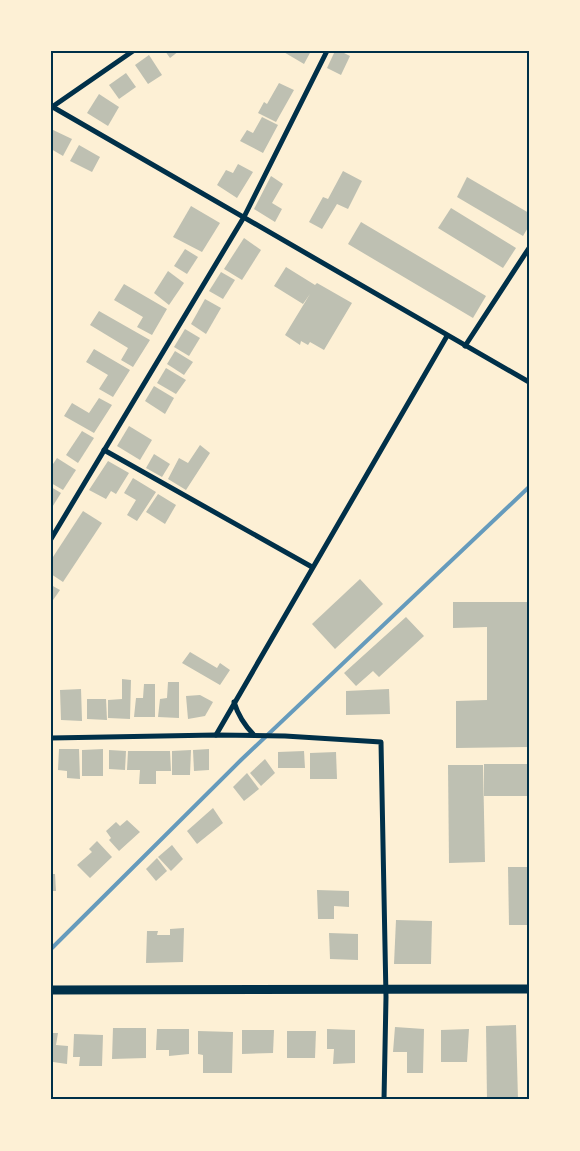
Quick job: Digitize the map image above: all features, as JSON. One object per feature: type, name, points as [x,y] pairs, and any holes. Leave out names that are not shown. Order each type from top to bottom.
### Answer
[{"type":"street","points":[[133,51],[51,106],[529,382]]},
{"type":"street","points":[[51,539],[244,217],[327,51]]},
{"type":"street","points":[[465,346],[529,248]]},
{"type":"street","points":[[216,735],[447,336]]},
{"type":"street","points":[[104,450],[312,567]]},
{"type":"street","points":[[234,702],[246,727],[254,736]]},
{"type":"street","points":[[51,738],[216,735],[285,736],[381,742],[386,989],[384,1100]]},
{"type":"street","points":[[51,990],[529,989]]},
{"type":"building","points":[[165,51],[179,51],[170,58]]},
{"type":"building","points":[[282,51],[311,51],[304,64]]},
{"type":"building","points":[[335,51],[340,51],[350,56],[341,75],[327,68]]},
{"type":"building","points":[[149,55],[162,75],[148,84],[135,65]]},
{"type":"building","points":[[126,73],[136,87],[119,99],[109,85]]},
{"type":"building","points":[[279,83],[294,90],[276,122],[258,113],[264,102],[267,104]]},
{"type":"building","points":[[99,94],[119,107],[108,126],[87,113]]},
{"type":"building","points":[[262,117],[278,125],[263,153],[240,141],[247,130],[253,133]]},
{"type":"building","points":[[51,129],[72,139],[63,156],[51,149]]},
{"type":"building","points":[[79,145],[100,157],[92,172],[70,161]]},
{"type":"building","points":[[238,164],[253,172],[237,198],[217,185],[226,170],[233,173]]},
{"type":"building","points":[[343,171],[362,181],[348,209],[337,204],[322,229],[309,222],[323,197],[328,199]]},
{"type":"building","points":[[271,176],[283,184],[272,203],[282,209],[275,222],[254,209]]},
{"type":"building","points":[[467,177],[529,213],[529,226],[523,236],[457,197]]},
{"type":"building","points":[[191,206],[220,223],[202,252],[173,237]]},
{"type":"building","points":[[451,208],[516,248],[503,268],[438,228]]},
{"type":"building","points":[[361,222],[486,296],[473,318],[348,244]]},
{"type":"building","points":[[244,238],[261,250],[242,280],[224,269]]},
{"type":"building","points":[[185,249],[198,257],[187,274],[174,266]]},
{"type":"building","points":[[286,267],[315,285],[317,283],[352,303],[324,350],[310,342],[308,345],[301,341],[300,345],[285,335],[310,294],[303,304],[274,286]]},
{"type":"building","points":[[168,271],[184,283],[169,305],[154,293]]},
{"type":"building","points":[[221,272],[235,280],[223,299],[209,291]]},
{"type":"building","points":[[124,284],[167,309],[152,335],[137,327],[143,317],[114,300]]},
{"type":"building","points":[[205,299],[221,308],[206,334],[191,324]]},
{"type":"building","points":[[99,311],[150,340],[133,367],[121,360],[128,348],[90,325]]},
{"type":"building","points":[[185,329],[200,338],[189,356],[174,347]]},
{"type":"building","points":[[94,349],[130,370],[113,397],[99,389],[108,375],[86,362]]},
{"type":"building","points":[[175,351],[193,362],[184,375],[167,364]]},
{"type":"building","points":[[166,368],[186,380],[176,394],[157,383]]},
{"type":"building","points":[[154,386],[174,398],[165,414],[145,401]]},
{"type":"building","points":[[99,398],[112,405],[94,433],[64,416],[72,403],[89,413]]},
{"type":"building","points":[[129,426],[152,440],[140,460],[117,446]]},
{"type":"building","points":[[82,431],[94,438],[78,463],[66,455]]},
{"type":"building","points":[[200,445],[210,453],[186,490],[168,479],[179,458],[188,463]]},
{"type":"building","points":[[154,454],[170,464],[162,477],[146,468]]},
{"type":"building","points":[[57,458],[76,470],[63,490],[51,483],[51,467]]},
{"type":"building","points":[[108,461],[129,473],[116,494],[111,491],[106,499],[89,490]]},
{"type":"building","points":[[133,478],[156,492],[137,521],[127,515],[136,500],[124,493]]},
{"type":"building","points":[[51,487],[61,493],[51,509]]},
{"type":"building","points":[[158,494],[176,505],[165,524],[146,512]]},
{"type":"building","points":[[83,511],[102,523],[63,582],[51,574],[51,560]]},
{"type":"building","points":[[360,579],[383,604],[335,649],[312,624]]},
{"type":"building","points":[[51,585],[60,590],[51,603]]},
{"type":"building","points":[[453,602],[529,602],[529,747],[456,748],[456,701],[487,700],[487,627],[453,628]]},
{"type":"building","points":[[406,617],[424,636],[379,677],[373,671],[356,686],[344,673]]},
{"type":"building","points":[[190,652],[217,668],[220,663],[230,670],[220,685],[182,663]]},
{"type":"building","points":[[122,679],[131,680],[130,719],[108,718],[108,700],[122,699]]},
{"type":"building","points":[[168,682],[179,682],[179,718],[158,717],[160,699],[167,698]]},
{"type":"building","points":[[144,684],[155,684],[155,717],[134,717],[136,698],[143,698]]},
{"type":"building","points":[[81,689],[82,721],[61,720],[60,690]]},
{"type":"building","points":[[389,689],[390,714],[346,715],[346,691]]},
{"type":"building","points":[[200,695],[213,702],[205,716],[188,719],[186,696]]},
{"type":"building","points":[[87,699],[106,699],[107,720],[87,719]]},
{"type":"building","points":[[59,749],[79,749],[80,779],[67,778],[67,771],[58,770]]},
{"type":"building","points":[[103,749],[103,776],[82,776],[82,750]]},
{"type":"building","points":[[209,749],[209,770],[194,771],[193,750]]},
{"type":"building","points":[[109,750],[126,751],[125,770],[109,769]]},
{"type":"building","points":[[191,750],[190,775],[172,775],[172,751]]},
{"type":"building","points":[[128,751],[170,751],[171,771],[156,771],[156,784],[139,784],[140,770],[127,770]]},
{"type":"building","points":[[304,751],[305,768],[278,768],[278,752]]},
{"type":"building","points":[[336,752],[337,779],[310,779],[310,753]]},
{"type":"building","points":[[265,759],[275,773],[261,786],[250,773]]},
{"type":"building","points":[[484,764],[529,764],[529,796],[484,796]]},
{"type":"building","points":[[448,765],[483,765],[485,862],[449,863]]},
{"type":"building","points":[[247,773],[259,789],[244,801],[233,787]]},
{"type":"building","points":[[213,808],[223,823],[197,844],[187,831]]},
{"type":"building","points":[[127,820],[140,832],[119,851],[109,840],[111,838],[106,831],[116,822],[120,826]]},
{"type":"building","points":[[97,841],[112,857],[90,878],[77,865],[92,852],[89,849]]},
{"type":"building","points":[[172,845],[183,859],[171,871],[158,857]]},
{"type":"building","points":[[157,858],[167,871],[156,881],[146,869]]},
{"type":"building","points":[[508,867],[529,867],[529,925],[509,925]]},
{"type":"building","points":[[51,874],[55,874],[56,891],[51,891]]},
{"type":"building","points":[[317,890],[349,891],[349,907],[334,906],[334,919],[318,919]]},
{"type":"building","points":[[396,920],[432,921],[431,964],[394,964]]},
{"type":"building","points":[[184,928],[183,962],[146,963],[147,931],[158,931],[157,935],[170,935],[170,929]]},
{"type":"building","points":[[329,933],[358,934],[358,960],[330,959]]},
{"type":"building","points":[[516,1025],[518,1100],[487,1100],[486,1026]]},
{"type":"building","points":[[395,1027],[424,1029],[423,1073],[407,1073],[407,1052],[393,1052]]},
{"type":"building","points":[[113,1028],[146,1028],[146,1058],[112,1059]]},
{"type":"building","points":[[157,1029],[189,1029],[189,1054],[169,1056],[169,1050],[156,1050]]},
{"type":"building","points":[[327,1029],[355,1030],[355,1063],[333,1064],[334,1049],[327,1049]]},
{"type":"building","points":[[469,1029],[467,1062],[441,1062],[441,1030]]},
{"type":"building","points":[[242,1030],[274,1030],[273,1053],[242,1054]]},
{"type":"building","points":[[198,1031],[233,1032],[232,1073],[203,1073],[203,1055],[198,1054]]},
{"type":"building","points":[[287,1031],[316,1031],[315,1058],[287,1058]]},
{"type":"building","points":[[51,1033],[58,1033],[56,1045],[68,1046],[67,1064],[53,1062],[53,1071],[51,1071]]},
{"type":"building","points":[[74,1034],[103,1035],[102,1066],[79,1066],[80,1057],[73,1057]]},
{"type":"waterway","points":[[51,949],[241,760],[529,487]]}]
